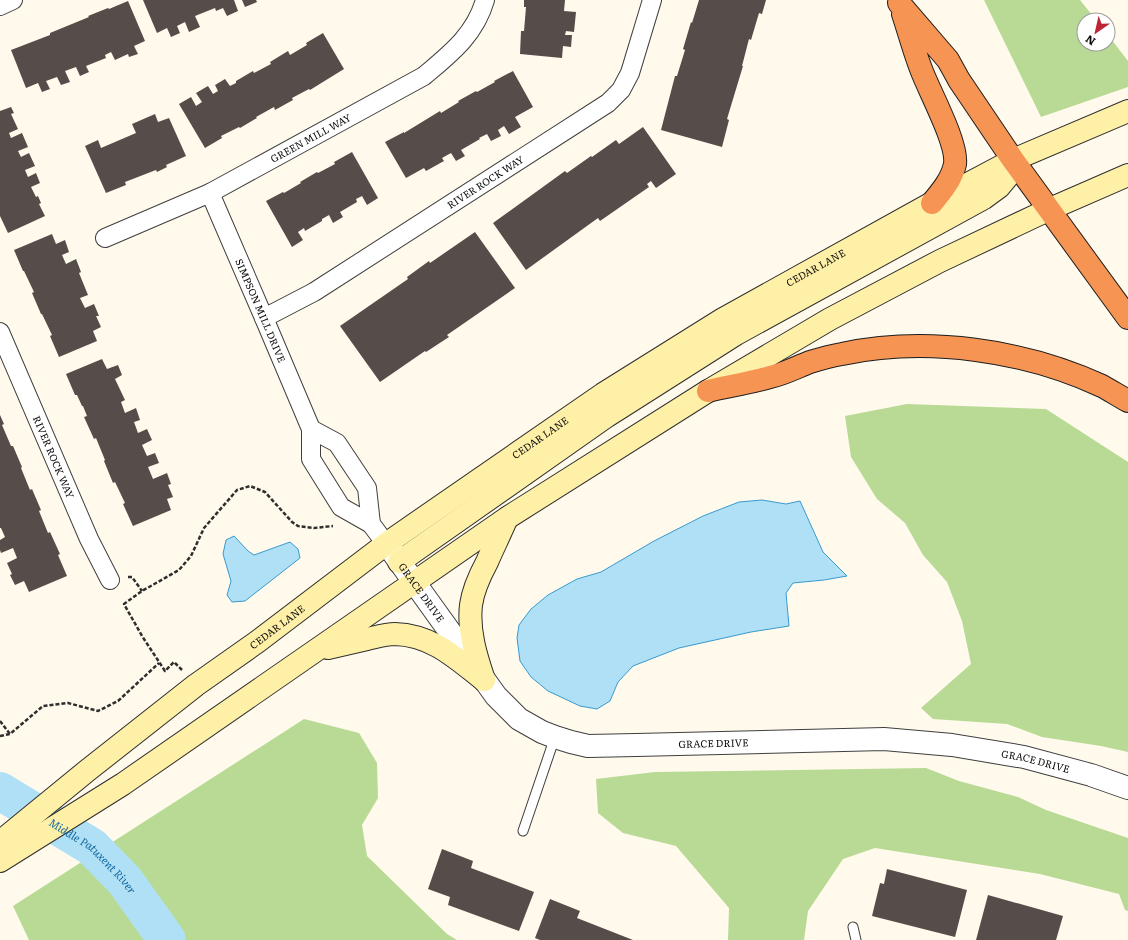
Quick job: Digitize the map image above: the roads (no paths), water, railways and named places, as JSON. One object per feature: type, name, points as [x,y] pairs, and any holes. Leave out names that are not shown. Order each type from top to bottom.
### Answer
[{"type":"highway","points":[[899,1],[948,60],[959,80],[1013,160],[1128,318]]},
{"type":"highway","points":[[899,1],[921,69],[944,124],[954,155],[954,164],[949,182],[932,203]]},
{"type":"highway","points":[[708,391],[771,377],[811,362],[843,354],[883,348],[928,346],[967,348],[1018,357],[1059,369],[1102,387],[1128,401]]},
{"type":"main road","name":"CEDAR LANE","points":[[0,842],[196,685],[257,642],[386,544],[603,394],[723,320],[932,203],[1013,160],[1128,111]]},
{"type":"main road","points":[[399,562],[607,416],[736,334],[984,198],[999,187],[1009,175],[1013,160]]},
{"type":"main road","points":[[0,861],[123,784],[507,518],[708,391],[830,319],[940,261],[1050,209],[1128,175]]},
{"type":"main road","points":[[484,680],[475,654],[471,630],[471,605],[482,572],[507,518]]},
{"type":"main road","points":[[316,650],[380,636],[394,634],[411,636],[431,642],[452,655],[484,680]]},
{"type":"street","points":[[0,6],[13,0]]},
{"type":"street","name":"GREEN MILL WAY","points":[[106,238],[210,193],[424,76],[452,53],[470,32],[482,11],[485,0]]},
{"type":"street","name":"RIVER ROCK WAY","points":[[264,318],[314,292],[608,103],[621,90],[630,73],[652,0]]},
{"type":"street","name":"SIMPSON MILL DRIVE","points":[[210,193],[311,429],[311,459],[341,507],[371,524],[386,544]]},
{"type":"street","name":"RIVER ROCK WAY","points":[[0,332],[89,539],[110,580]]},
{"type":"street","points":[[311,429],[337,443],[367,488],[371,524]]},
{"type":"street","name":"GRACE DRIVE","points":[[386,544],[496,696],[519,719],[542,732],[555,737],[588,746],[884,739],[952,744],[1024,757],[1091,775],[1128,788]]},
{"type":"lane","points":[[523,831],[555,737]]},
{"type":"lane","points":[[853,927],[856,940]]},
{"type":"water","points":[[762,500],[786,504],[800,501],[823,552],[847,576],[793,583],[786,593],[789,626],[751,632],[679,648],[633,666],[618,682],[610,701],[597,709],[580,706],[548,691],[531,677],[520,661],[517,638],[519,625],[531,609],[548,595],[577,579],[601,572],[654,541],[703,516],[739,502]]},
{"type":"water","points":[[234,536],[248,551],[254,555],[290,542],[298,549],[300,558],[245,601],[232,602],[227,595],[231,581],[223,554],[226,540]]},
{"type":"waterway","name":"Middle Patuxent River","points":[[0,791],[92,847],[125,881],[167,940]]}]
